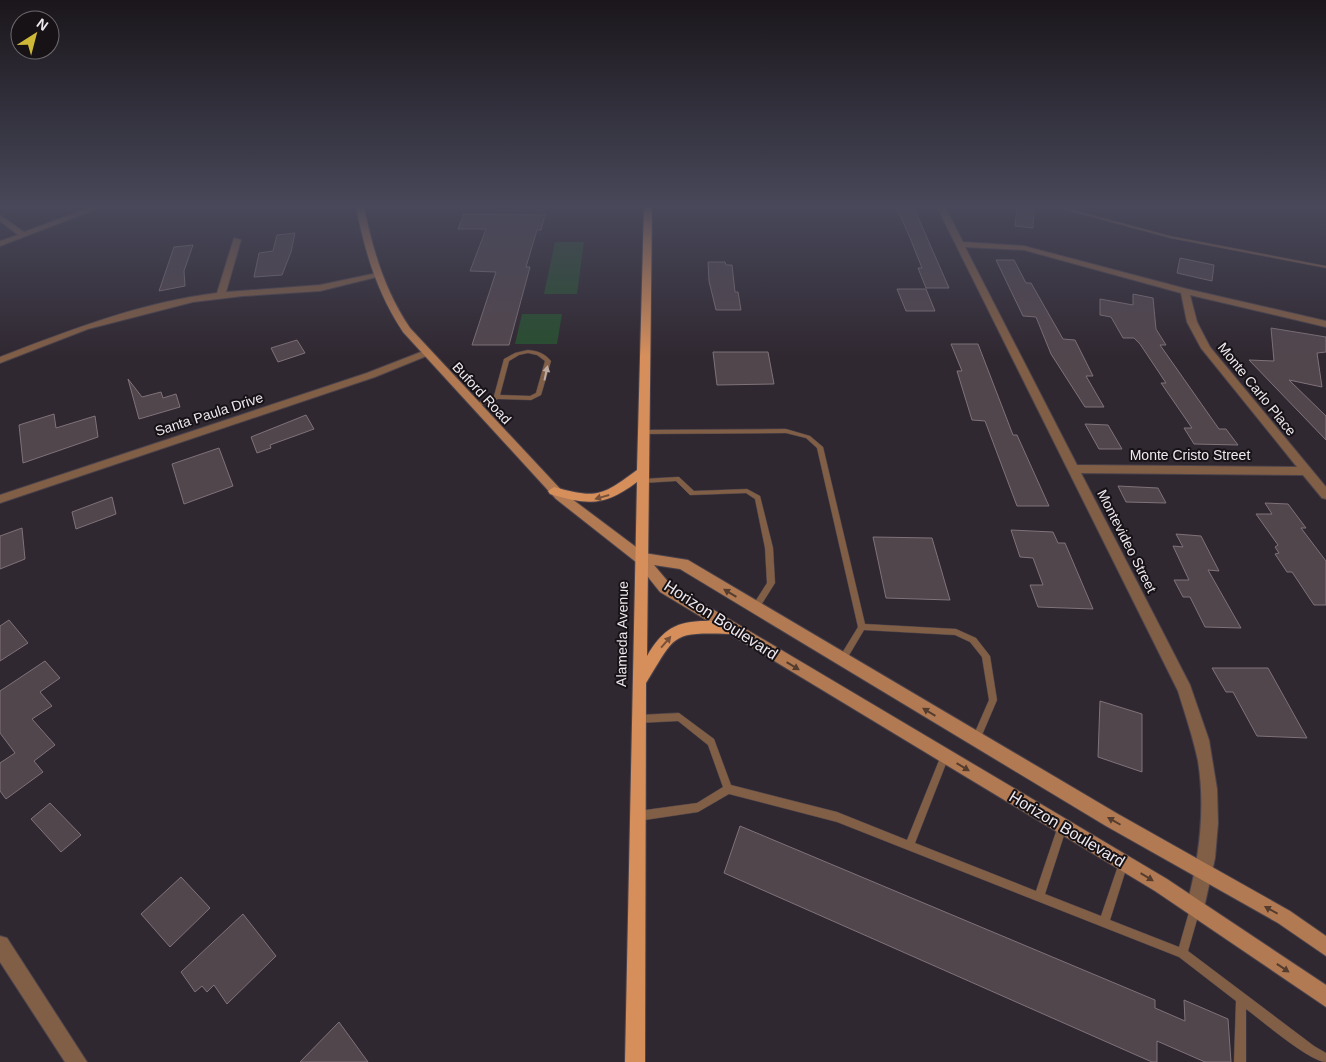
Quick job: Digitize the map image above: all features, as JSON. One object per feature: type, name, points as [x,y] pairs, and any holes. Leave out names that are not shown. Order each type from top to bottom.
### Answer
[{"type":"main road","name":"Buford Road","points":[[371,257],[394,313],[426,353],[554,491],[641,558]]},
{"type":"main road","name":"Alameda Avenue","points":[[635,1062],[638,719],[647,257]]},
{"type":"main road","points":[[554,491],[584,500],[600,499],[643,476]]},
{"type":"main road","name":"Horizon Boulevard","points":[[641,558],[683,564],[1204,873],[1284,917],[1326,947]]},
{"type":"main road","name":"Horizon Boulevard","points":[[641,558],[665,588],[1123,863],[1195,908],[1326,997]]},
{"type":"main road","points":[[639,682],[663,644],[674,633],[687,629],[729,628]]},
{"type":"street","points":[[221,294],[232,257]]},
{"type":"street","name":"Montevideo Street","points":[[965,257],[1075,469],[1185,690],[1207,771],[1210,817],[1204,873],[1195,908]]},
{"type":"street","points":[[1056,257],[1186,291],[1326,324]]},
{"type":"street","points":[[0,360],[110,319],[221,294],[320,288],[377,276]]},
{"type":"street","name":"Monte Carlo Place","points":[[1186,291],[1192,322],[1206,348],[1326,495]]},
{"type":"street","name":"Santa Paula Drive","points":[[0,499],[371,376],[426,353]]},
{"type":"street","name":"Monte Cristo Street","points":[[1075,469],[1306,471]]},
{"type":"street","points":[[0,945],[77,1062]]},
{"type":"lane","points":[[1272,257],[1326,267]]},
{"type":"lane","points":[[475,406],[497,397],[531,398],[539,394],[548,362],[544,356],[535,352],[520,352],[506,360],[497,397]]},
{"type":"lane","points":[[644,432],[786,431],[808,437],[820,447],[862,627],[842,660]]},
{"type":"lane","points":[[643,476],[677,479],[692,493],[747,491],[758,498],[769,548],[771,583],[755,608]]},
{"type":"lane","points":[[862,627],[956,632],[973,640],[986,656],[992,700],[976,739]]},
{"type":"lane","points":[[638,719],[679,717],[711,742],[728,789]]},
{"type":"lane","points":[[909,846],[945,756]]},
{"type":"lane","points":[[637,816],[698,807],[728,789],[837,817],[1182,954],[1310,1050],[1326,1058]]},
{"type":"lane","points":[[1039,897],[1062,826]]},
{"type":"lane","points":[[1104,923],[1123,863]]},
{"type":"lane","points":[[1182,954],[1195,908]]},
{"type":"lane","points":[[1240,1062],[1241,998]]},
{"type":"green space","points":[[552,257],[582,257],[577,294],[544,294]]},
{"type":"green space","points":[[522,314],[562,314],[557,344],[515,344]]},
{"type":"building","points":[[171,257],[189,257],[184,271],[185,286],[159,291]]},
{"type":"building","points":[[258,257],[289,257],[282,275],[254,277]]},
{"type":"building","points":[[476,257],[529,257],[526,267],[530,267],[509,345],[472,345],[496,272],[470,271]]},
{"type":"building","points":[[917,257],[935,257],[949,288],[926,288],[918,268],[922,268]]},
{"type":"building","points":[[1180,258],[1214,265],[1212,281],[1177,273]]},
{"type":"building","points":[[996,260],[1014,260],[1026,283],[1031,283],[1063,339],[1075,340],[1093,376],[1086,376],[1104,407],[1085,407],[1051,354],[1036,317],[1023,316]]},
{"type":"building","points":[[708,262],[725,262],[726,265],[732,265],[735,292],[738,292],[741,310],[716,310],[709,281]]},
{"type":"building","points":[[897,289],[926,289],[935,311],[906,311]]},
{"type":"building","points":[[1133,294],[1153,298],[1156,329],[1166,345],[1160,345],[1219,429],[1226,429],[1238,445],[1194,444],[1184,428],[1192,428],[1161,383],[1166,383],[1140,344],[1134,338],[1123,338],[1111,317],[1100,315],[1100,299],[1133,305]]},
{"type":"building","points":[[1271,328],[1326,337],[1326,352],[1317,353],[1322,387],[1289,380],[1326,416],[1326,440],[1249,360],[1274,361]]},
{"type":"building","points":[[297,340],[305,353],[278,362],[271,348]]},
{"type":"building","points":[[951,344],[978,344],[1013,435],[1017,435],[1049,506],[1017,506],[985,421],[972,420],[957,371],[962,371]]},
{"type":"building","points":[[713,352],[768,352],[774,384],[717,385]]},
{"type":"building","points":[[128,379],[142,397],[161,392],[163,398],[176,394],[180,407],[139,419]]},
{"type":"building","points":[[54,414],[56,428],[95,416],[98,437],[23,463],[19,425]]},
{"type":"building","points":[[306,415],[314,429],[270,445],[271,448],[257,453],[251,437]]},
{"type":"building","points":[[1085,424],[1108,425],[1122,449],[1099,449]]},
{"type":"building","points":[[219,448],[233,486],[184,504],[172,464]]},
{"type":"building","points":[[1118,486],[1158,488],[1166,503],[1126,502]]},
{"type":"building","points":[[112,497],[116,514],[76,529],[72,512]]},
{"type":"building","points":[[1265,503],[1288,504],[1306,528],[1301,528],[1326,561],[1326,605],[1314,605],[1292,572],[1287,572],[1275,554],[1279,553],[1275,547],[1278,545],[1256,514],[1272,514]]},
{"type":"building","points":[[22,528],[25,559],[0,569],[0,536]]},
{"type":"building","points":[[1011,530],[1053,532],[1058,543],[1065,543],[1093,609],[1038,607],[1030,585],[1043,585],[1033,558],[1020,557]]},
{"type":"building","points":[[1176,534],[1201,536],[1219,571],[1208,570],[1241,628],[1205,627],[1190,597],[1183,597],[1174,580],[1189,580],[1173,546],[1183,547]]},
{"type":"building","points":[[873,537],[932,538],[950,600],[886,598]]},
{"type":"building","points":[[9,620],[28,643],[0,661],[0,626]]},
{"type":"building","points":[[45,661],[60,678],[40,692],[52,706],[32,719],[55,745],[34,761],[43,772],[6,799],[0,791],[0,763],[15,753],[0,733],[0,691]]},
{"type":"building","points":[[1212,668],[1268,668],[1307,738],[1257,736],[1233,692],[1226,692]]},
{"type":"building","points":[[1100,701],[1142,714],[1142,772],[1098,757]]},
{"type":"building","points":[[50,803],[81,835],[61,852],[31,819]]},
{"type":"building","points":[[740,826],[1155,1000],[1155,1008],[1185,1021],[1184,1000],[1228,1019],[1231,1062],[1205,1062],[1157,1041],[1157,1062],[1152,1062],[724,873]]},
{"type":"building","points":[[181,877],[210,908],[170,947],[141,914]]},
{"type":"building","points":[[243,914],[276,956],[227,1004],[214,985],[207,992],[202,986],[195,992],[181,972]]},
{"type":"building","points":[[339,1022],[368,1062],[300,1062]]}]
